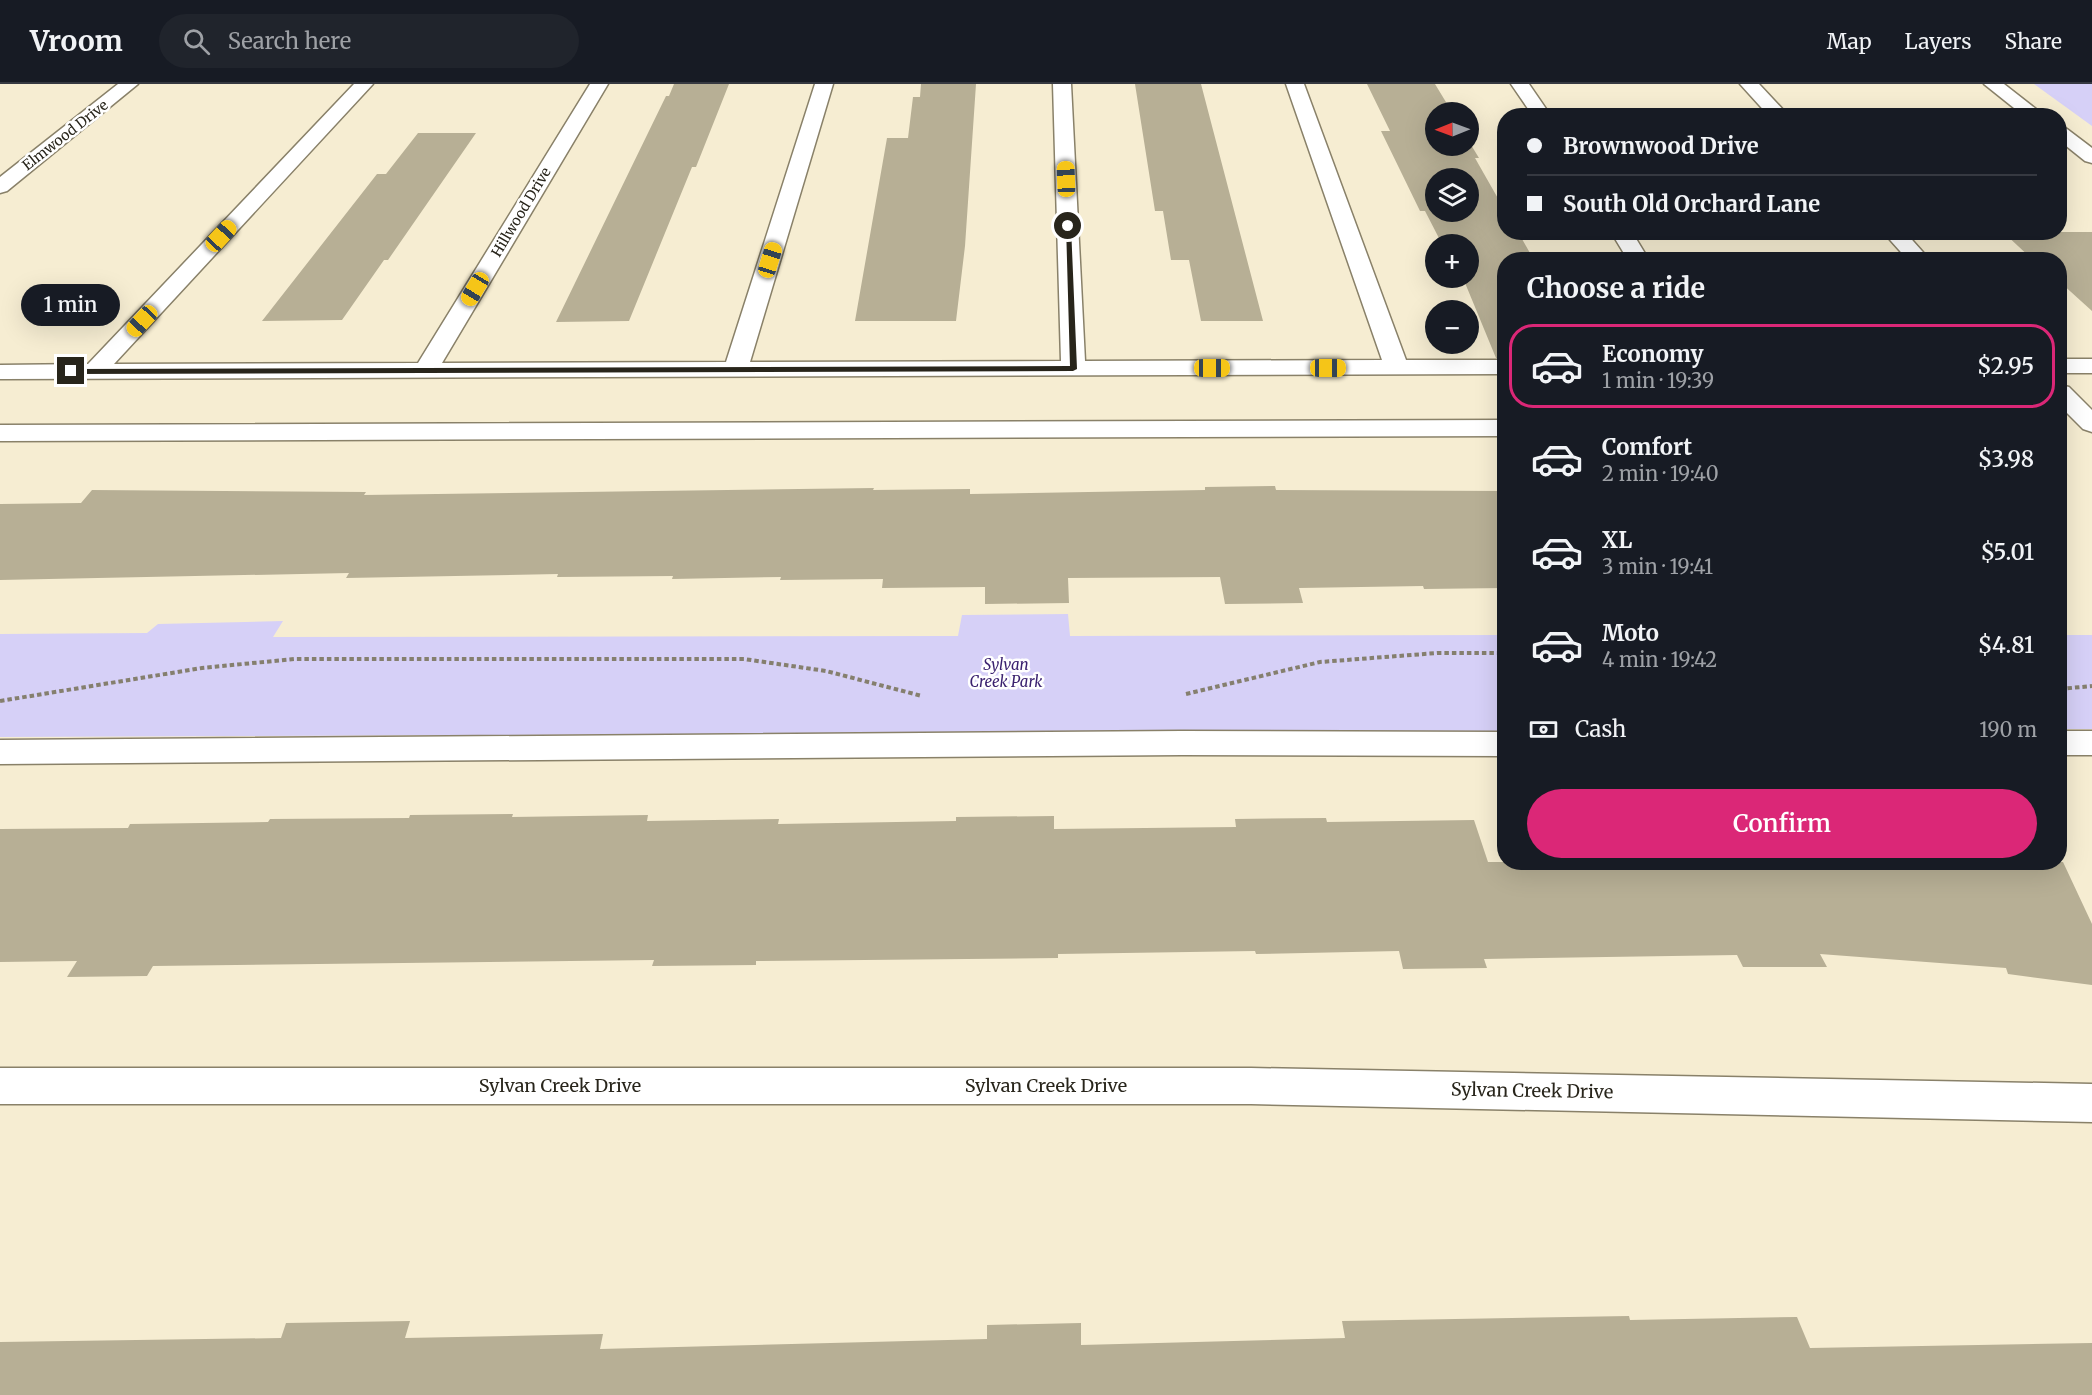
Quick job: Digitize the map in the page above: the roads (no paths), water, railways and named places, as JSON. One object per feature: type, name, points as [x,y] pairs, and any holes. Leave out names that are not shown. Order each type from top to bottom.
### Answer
[{"type":"street","name":"Elmwood Drive","points":[[0,187],[129,84]]},
{"type":"street","points":[[95,371],[364,84]]},
{"type":"street","name":"Hillwood Drive","points":[[426,370],[598,84]]},
{"type":"street","points":[[736,370],[824,84]]},
{"type":"street","points":[[1062,84],[1073,369]]},
{"type":"street","points":[[1295,84],[1397,368]]},
{"type":"street","points":[[1520,84],[1536,108]]},
{"type":"street","points":[[1749,84],[1772,108]]},
{"type":"street","points":[[1993,84],[2025,108]]},
{"type":"street","points":[[2067,138],[2092,157]]},
{"type":"street","points":[[1901,240],[1912,252]]},
{"type":"street","points":[[2067,366],[2092,366]]},
{"type":"street","points":[[0,372],[1497,367]]},
{"type":"street","points":[[2067,399],[2092,425]]},
{"type":"street","points":[[2067,426],[2092,425]]},
{"type":"street","points":[[0,433],[1497,428]]},
{"type":"street","points":[[0,752],[1182,743],[1497,744]]},
{"type":"street","points":[[2067,743],[2092,743]]},
{"type":"street","name":"Sylvan Creek Drive","points":[[0,1086],[1251,1086],[2092,1103]]},
{"type":"park label","name":"Sylvan Creek Park","points":[[1006,674]]}]
